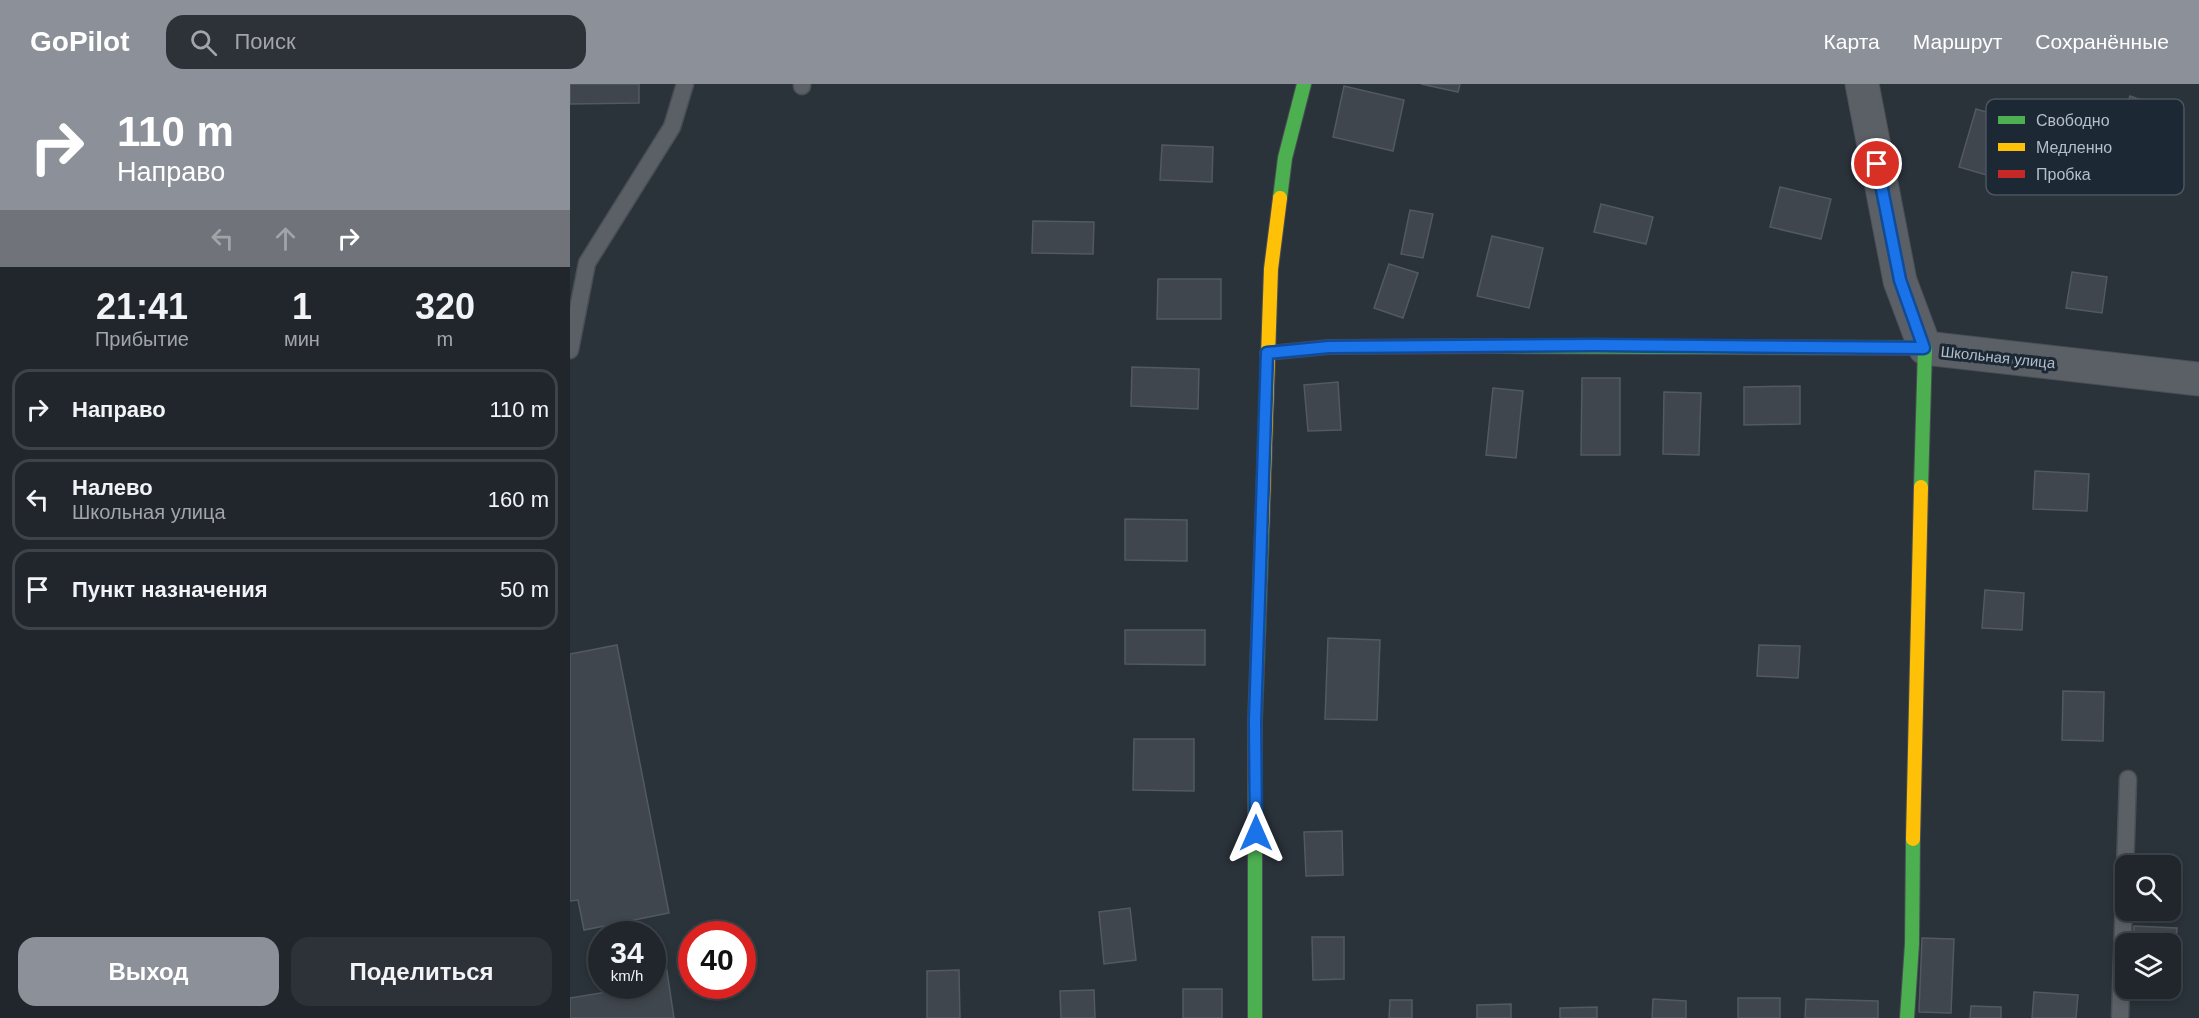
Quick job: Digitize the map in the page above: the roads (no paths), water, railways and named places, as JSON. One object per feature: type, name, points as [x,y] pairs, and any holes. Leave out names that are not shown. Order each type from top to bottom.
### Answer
[{"type":"street","points":[[1255,1018],[1255,721],[1271,269],[1285,158],[1304,84]]},
{"type":"street","name":"Школьная улица","points":[[1862,84],[1900,280],[1924,348],[2199,379]]},
{"type":"street","points":[[1267,353],[1329,347],[1607,345],[1924,348],[1915,666],[1912,944],[1907,1018]]},
{"type":"lane","points":[[570,350],[587,263],[672,127],[685,84]]},
{"type":"lane","points":[[2120,1018],[2128,779]]}]
